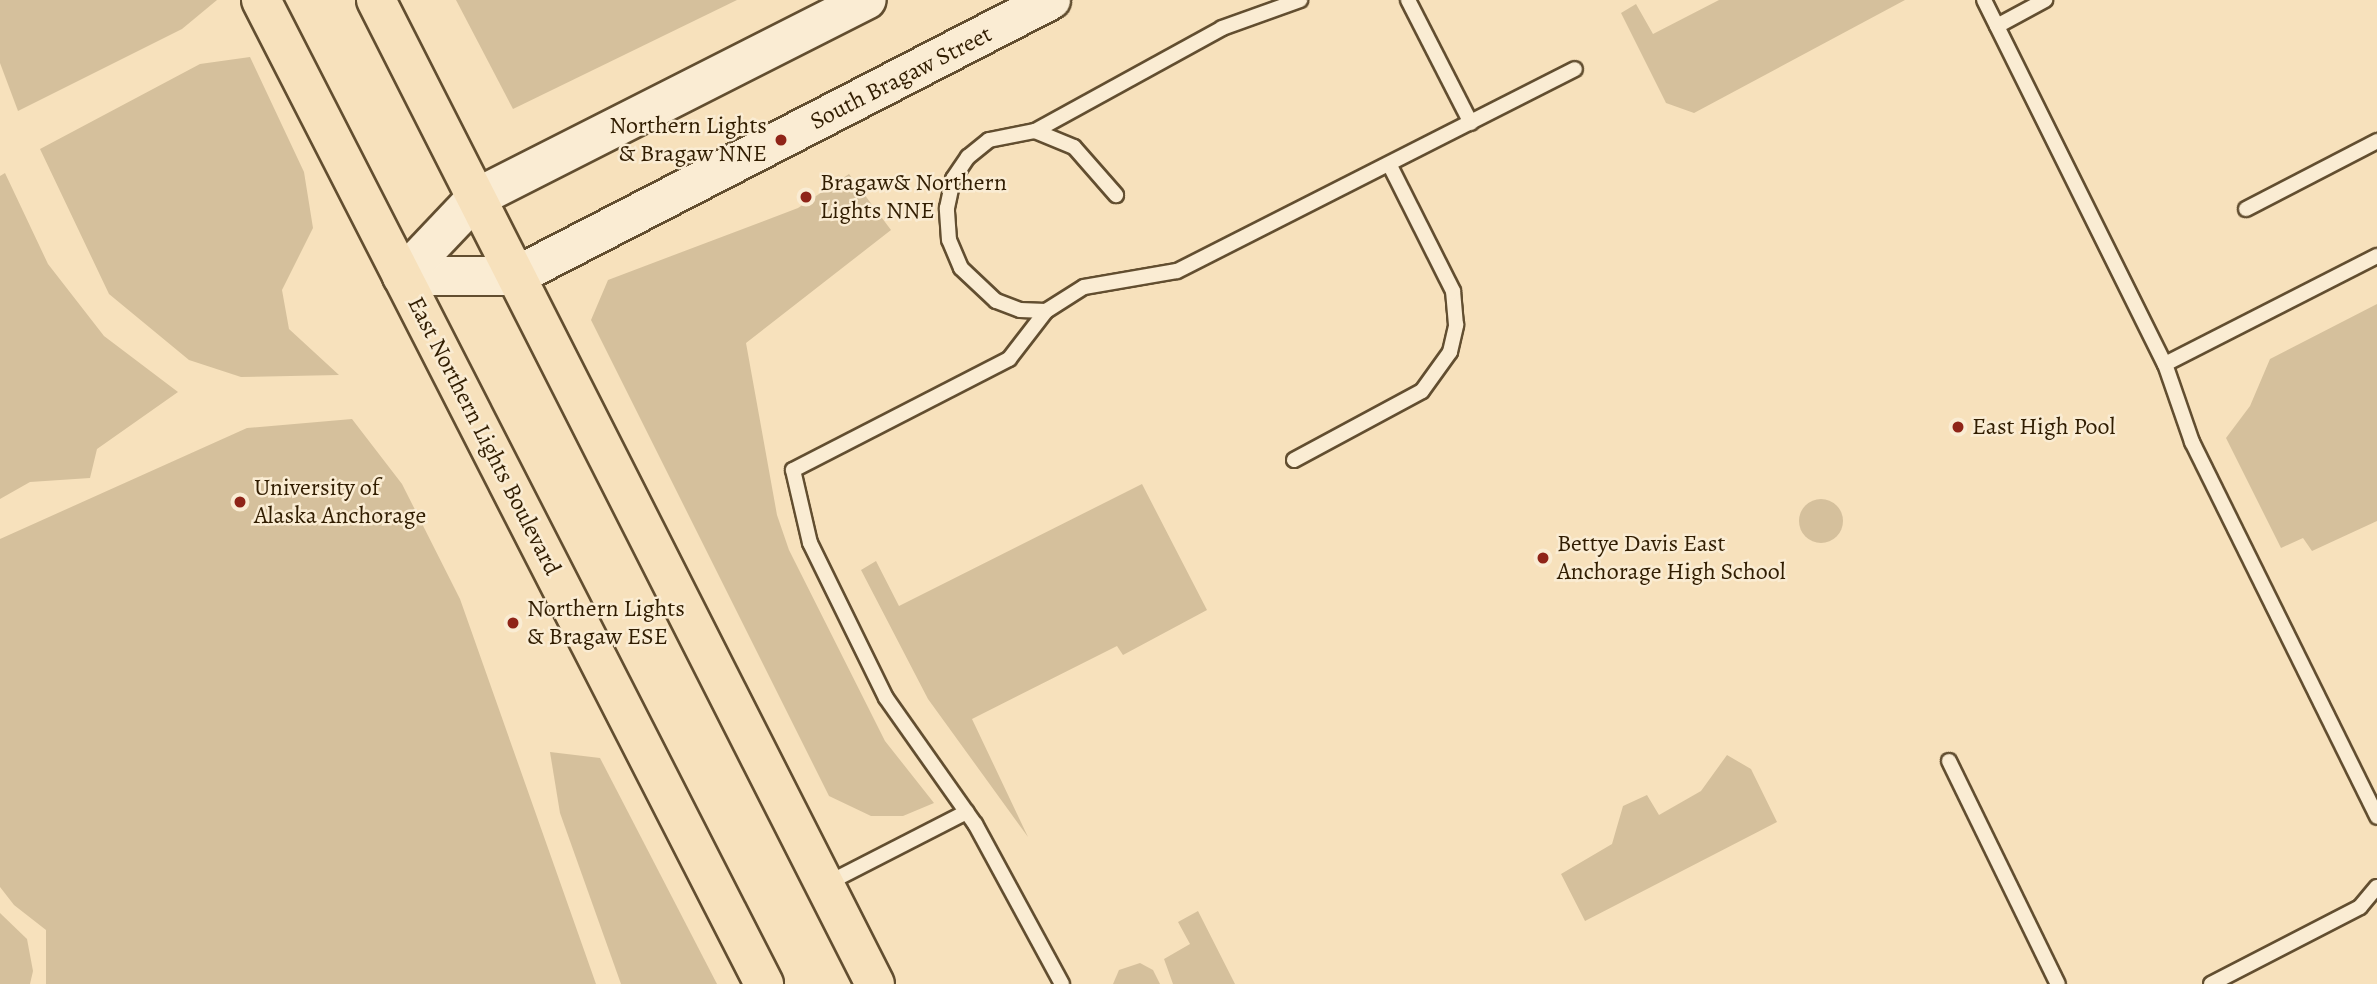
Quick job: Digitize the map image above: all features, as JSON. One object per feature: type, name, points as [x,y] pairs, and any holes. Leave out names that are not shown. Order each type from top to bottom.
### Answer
[{"type":"main road","name":"East Northern Lights Boulevard","points":[[261,0],[764,984]]},
{"type":"main road","points":[[376,0],[875,984]]},
{"type":"main road","points":[[402,276],[476,198],[867,0]]},
{"type":"main road","name":"South Bragaw Street","points":[[402,276],[516,276],[1051,0]]},
{"type":"lane","points":[[1035,131],[1222,28],[1300,0]]},
{"type":"lane","points":[[1408,0],[1471,123]]},
{"type":"lane","points":[[1984,0],[2165,364],[2192,442],[2377,817]]},
{"type":"lane","points":[[1997,26],[2045,0]]},
{"type":"lane","points":[[1062,984],[967,812],[886,698],[810,543],[793,470],[1009,359],[1046,311],[1084,287],[1177,271],[1576,69]]},
{"type":"lane","points":[[1046,311],[1020,310],[976,288],[961,268],[949,240],[947,208],[953,179],[968,157],[989,140],[1013,132],[1035,131],[1074,147],[1116,195]]},
{"type":"lane","points":[[2246,209],[2377,141]]},
{"type":"lane","points":[[1294,460],[1422,391],[1450,352],[1456,325],[1453,291],[1390,164]]},
{"type":"lane","points":[[2165,364],[2377,256]]},
{"type":"lane","points":[[1949,761],[2058,984]]},
{"type":"lane","points":[[825,885],[967,812]]},
{"type":"lane","points":[[2211,984],[2360,907],[2377,887]]},
{"type":"shaded area","points":[[0,0],[217,0],[182,29],[18,111],[0,63]]},
{"type":"shaded area","points":[[456,0],[737,0],[513,109]]},
{"type":"shaded area","points":[[1719,0],[1905,0],[1694,113],[1666,103],[1621,13],[1636,4],[1653,34]]},
{"type":"shaded area","points":[[250,57],[304,172],[313,228],[282,290],[289,329],[339,375],[241,377],[189,360],[109,294],[40,149],[200,64]]},
{"type":"shaded area","points":[[5,173],[48,264],[104,336],[178,392],[97,449],[90,478],[30,482],[0,499],[0,176]]},
{"type":"shaded area","points":[[849,174],[891,230],[746,343],[777,515],[789,550],[885,741],[934,803],[903,816],[871,816],[829,796],[591,320],[608,280],[798,208]]},
{"type":"shaded area","points":[[2377,304],[2377,521],[2312,551],[2303,538],[2281,548],[2226,438],[2250,406],[2270,359]]},
{"type":"shaded area","points":[[352,419],[402,484],[460,599],[596,984],[46,984],[46,930],[14,905],[0,887],[0,539],[247,428]]},
{"type":"shaded area","points":[[1142,484],[1207,610],[1123,655],[1117,646],[972,719],[1028,837],[928,699],[861,570],[876,561],[899,606]]},
{"type":"shaded area","points":[[1821,499],[1836,506],[1843,521],[1836,536],[1821,543],[1806,536],[1799,521],[1806,506]]},
{"type":"shaded area","points":[[550,752],[600,758],[717,984],[621,984],[560,813]]},
{"type":"shaded area","points":[[1727,755],[1751,769],[1777,822],[1585,921],[1561,874],[1612,844],[1623,806],[1647,795],[1659,815],[1701,791]]},
{"type":"shaded area","points":[[1198,911],[1235,984],[1173,984],[1164,959],[1190,944],[1178,922]]},
{"type":"shaded area","points":[[0,913],[27,939],[33,971],[30,984],[0,984]]},
{"type":"shaded area","points":[[1140,963],[1153,970],[1160,984],[1113,984],[1119,970]]},
{"type":"place","name":"Northern Lights & Bragaw NNE","points":[[781,140]]},
{"type":"place","name":"Bragaw& Northern Lights NNE","points":[[806,197]]},
{"type":"place","name":"East High Pool","points":[[1958,427]]},
{"type":"place","name":"University of Alaska Anchorage","points":[[240,502]]},
{"type":"place","name":"Bettye Davis East Anchorage High School","points":[[1543,558]]},
{"type":"place","name":"Northern Lights & Bragaw ESE","points":[[513,623]]}]
